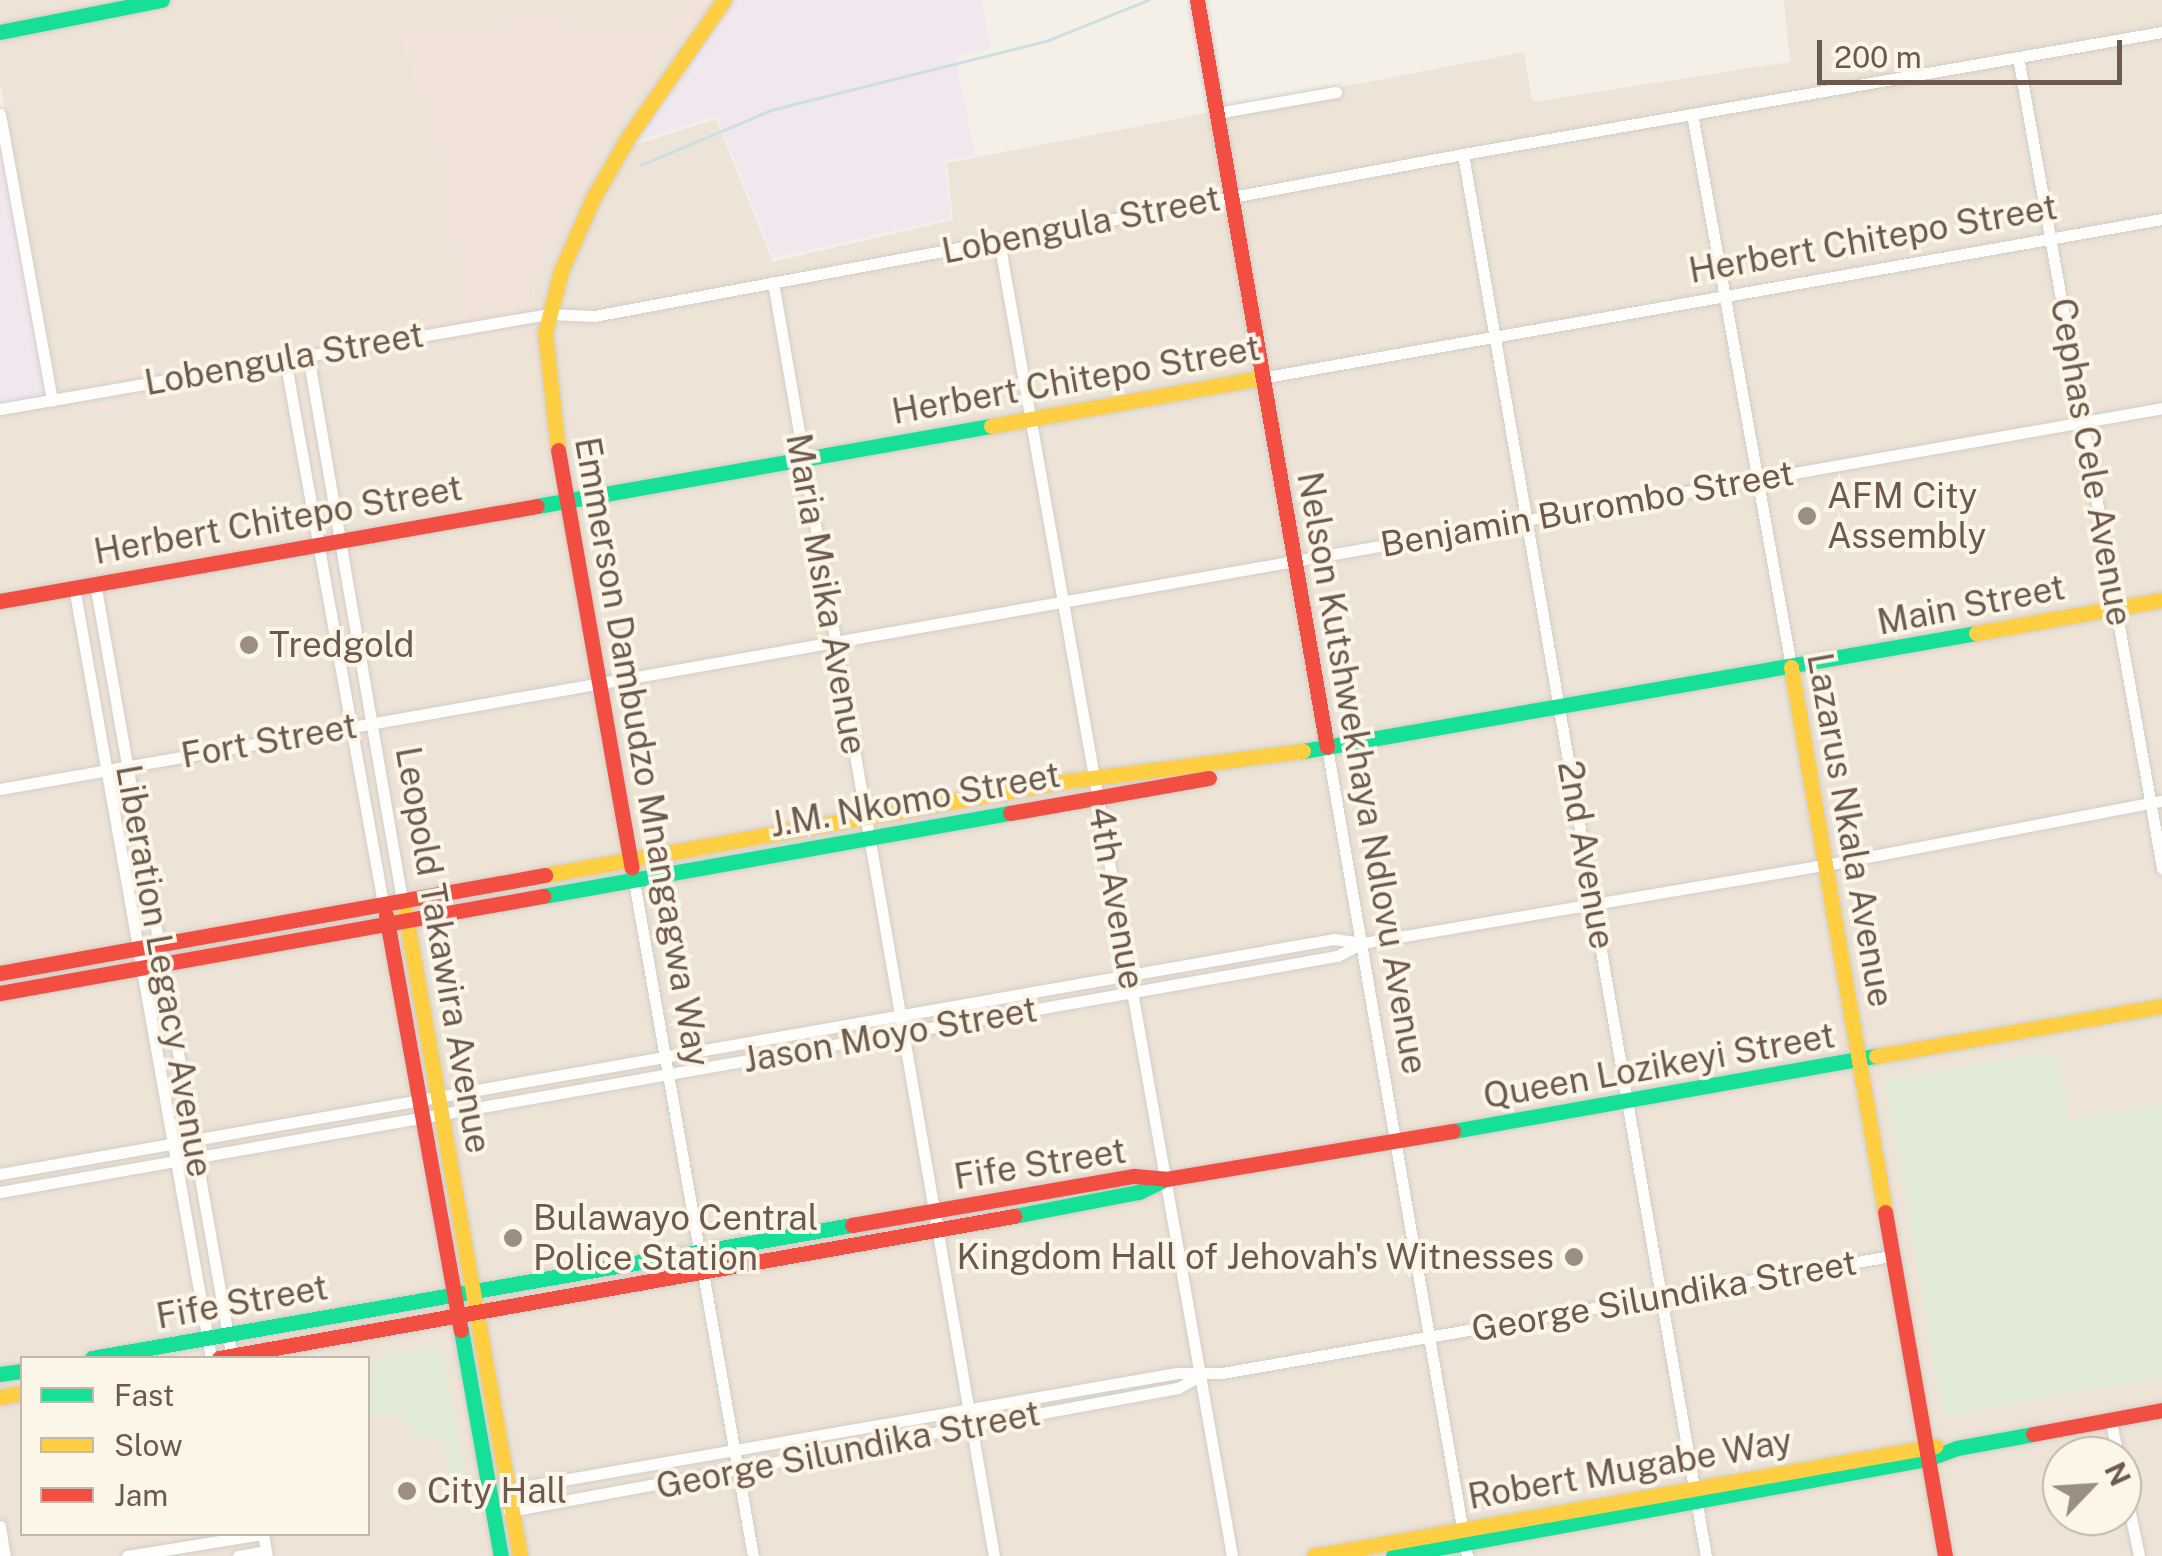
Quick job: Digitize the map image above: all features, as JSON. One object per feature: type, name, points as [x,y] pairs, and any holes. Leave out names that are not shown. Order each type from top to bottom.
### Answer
[{"type":"main road","points":[[0,32],[162,0]]},
{"type":"main road","name":"Emmerson Dambudzo Mnangagwa Way","points":[[635,884],[567,500],[545,355],[548,314],[593,198],[629,136],[724,0]]},
{"type":"main road","name":"Nelson Kutshwekhaya Ndlovu Avenue","points":[[1197,0],[1328,752]]},
{"type":"main road","name":"Herbert Chitepo Street","points":[[0,601],[1261,378]]},
{"type":"main road","name":"Main Street","points":[[1792,671],[2162,600]]},
{"type":"main road","name":"J.M. Nkomo Street","points":[[0,993],[635,884],[1328,752],[1792,671]]},
{"type":"main road","name":"Lazarus Nkala Avenue","points":[[1792,671],[1890,1256],[1945,1556]]},
{"type":"main road","name":"J.M. Nkomo Street","points":[[0,973],[1095,776],[1328,752]]},
{"type":"main road","name":"Leopold Takawira Avenue","points":[[402,900],[520,1556]]},
{"type":"main road","name":"Leopold Takawira Avenue","points":[[384,904],[501,1556]]},
{"type":"main road","name":"Queen Lozikeyi Street","points":[[1166,1179],[1630,1102],[2162,1006]]},
{"type":"main road","name":"Fife Street","points":[[104,1356],[1134,1176],[1166,1179]]},
{"type":"main road","name":"Fife Street","points":[[239,1356],[935,1231],[1139,1192],[1166,1179]]},
{"type":"main road","name":"Robert Mugabe Way","points":[[1393,1556],[1695,1494],[2162,1410]]},
{"type":"main road","name":"Robert Mugabe Way","points":[[1314,1556],[1464,1543]]},
{"type":"street","name":"Lobengula Street","points":[[0,410],[548,314],[594,316],[1463,154],[2162,32]]},
{"type":"street","name":"Cephas Cele Avenue","points":[[2018,57],[2117,608],[2156,802],[2162,868]]},
{"type":"street","points":[[1216,113],[1336,92]]},
{"type":"street","points":[[0,114],[52,400]]},
{"type":"street","name":"Lazarus Nkala Avenue","points":[[1692,114],[1792,671]]},
{"type":"street","name":"2nd Avenue","points":[[1463,154],[1706,1556]]},
{"type":"street","name":"Herbert Chitepo Street","points":[[1261,378],[2162,219]]},
{"type":"street","name":"4th Avenue","points":[[998,241],[1232,1556]]},
{"type":"street","name":"Maria Msika Avenue","points":[[773,282],[994,1556]]},
{"type":"street","name":"Leopold Takawira Avenue","points":[[308,355],[402,900]]},
{"type":"street","name":"Leopold Takawira Avenue","points":[[286,359],[384,904]]},
{"type":"street","name":"Benjamin Burombo Street","points":[[834,640],[2162,408]]},
{"type":"street","name":"Liberation Legacy Avenue","points":[[96,583],[228,1335],[228,1356]]},
{"type":"street","name":"Liberation Legacy Avenue","points":[[74,587],[211,1356]]},
{"type":"street","name":"Fort Street","points":[[0,789],[834,640]]},
{"type":"street","name":"Nelson Kutshwekhaya Ndlovu Avenue","points":[[1328,752],[1398,1140],[1464,1543]]},
{"type":"street","name":"Jason Moyo Street","points":[[0,1192],[1337,956],[1363,943],[1825,866],[2156,802]]},
{"type":"street","name":"Emmerson Dambudzo Mnangagwa Way","points":[[635,884],[753,1556]]},
{"type":"street","name":"Jason Moyo Street","points":[[0,1174],[1334,939],[1363,943]]},
{"type":"street","name":"George Silundika Street","points":[[490,1492],[1176,1373],[1200,1376],[1430,1338],[1890,1256]]},
{"type":"street","name":"George Silundika Street","points":[[494,1514],[1182,1387],[1200,1376]]},
{"type":"street","points":[[2110,1418],[2114,1436]]},
{"type":"street","points":[[0,1526],[5,1556]]},
{"type":"street","points":[[127,1556],[237,1536]]},
{"type":"street","points":[[243,1555],[266,1554]]},
{"type":"shaded area","points":[[0,0],[691,0],[676,20],[600,36],[556,17],[400,31],[434,139],[464,313],[76,380],[84,417],[532,330],[534,283],[626,107],[709,0],[715,0],[615,151],[716,119],[773,262],[953,220],[947,163],[1524,52],[1532,102],[1790,62],[1784,0],[2162,0],[2162,1556],[0,1556],[0,411],[54,401],[0,82]]},
{"type":"shaded area","points":[[691,0],[709,0],[626,107],[534,283],[532,330],[83,417],[75,380],[463,313],[434,139],[400,30],[556,16],[601,36],[675,20]]},
{"type":"shaded area","points":[[732,0],[981,0],[991,48],[955,57],[975,155],[944,161],[951,218],[773,258],[717,116],[637,141]]},
{"type":"shaded area","points":[[0,128],[48,399],[0,407]]},
{"type":"green space","points":[[2056,1052],[2069,1120],[2162,1104],[2162,1377],[1944,1416],[1884,1079]]},
{"type":"green space","points":[[441,1345],[467,1492],[455,1495],[442,1436],[415,1440],[401,1413],[370,1416],[370,1370],[376,1357]]},
{"type":"waterway","points":[[641,165],[771,110],[1049,40],[1148,0]]},
{"type":"traffic: fast","points":[[0,32],[162,0]]},
{"type":"traffic: fast","points":[[537,506],[991,426]]},
{"type":"traffic: fast","points":[[1303,751],[1976,633]]},
{"type":"traffic: fast","points":[[543,896],[1010,813]]},
{"type":"traffic: fast","points":[[1453,1131],[1876,1056]]},
{"type":"traffic: fast","points":[[1014,1216],[1139,1192],[1162,1181]]},
{"type":"traffic: fast","points":[[103,1356],[852,1225]]},
{"type":"traffic: fast","points":[[461,1330],[501,1556]]},
{"type":"traffic: fast","points":[[0,1374],[20,1371]]},
{"type":"traffic: fast","points":[[1393,1556],[1927,1459],[1957,1448],[2033,1434]]},
{"type":"traffic: slow","points":[[558,450],[545,333],[561,271],[593,198],[629,136],[724,0]]},
{"type":"traffic: slow","points":[[991,426],[1261,378]]},
{"type":"traffic: slow","points":[[1976,633],[2162,600]]},
{"type":"traffic: slow","points":[[1791,667],[1885,1212]]},
{"type":"traffic: slow","points":[[545,875],[1060,782],[1303,751]]},
{"type":"traffic: slow","points":[[405,911],[520,1556]]},
{"type":"traffic: slow","points":[[1876,1056],[2162,1006]]},
{"type":"traffic: slow","points":[[0,1397],[20,1393]]},
{"type":"traffic: slow","points":[[1314,1556],[1935,1446]]},
{"type":"traffic: jam","points":[[1197,0],[1327,747]]},
{"type":"traffic: jam","points":[[558,450],[632,868]]},
{"type":"traffic: jam","points":[[0,601],[537,506]]},
{"type":"traffic: jam","points":[[1010,813],[1209,778]]},
{"type":"traffic: jam","points":[[0,973],[545,875]]},
{"type":"traffic: jam","points":[[0,993],[543,896]]},
{"type":"traffic: jam","points":[[386,915],[461,1330]]},
{"type":"traffic: jam","points":[[852,1225],[1134,1176],[1166,1179],[1453,1131]]},
{"type":"traffic: jam","points":[[1885,1212],[1945,1556]]},
{"type":"traffic: jam","points":[[230,1356],[1014,1216]]},
{"type":"traffic: jam","points":[[2033,1434],[2162,1410]]},
{"type":"place","name":"AFM City Assembly","points":[[1807,516]]},
{"type":"place","name":"Tredgold","points":[[249,645]]},
{"type":"place","name":"Bulawayo Central Police Station","points":[[513,1238]]},
{"type":"place","name":"Kingdom Hall of Jehovah's Witnesses","points":[[1574,1257]]},
{"type":"place","name":"City Hall","points":[[407,1491]]}]
